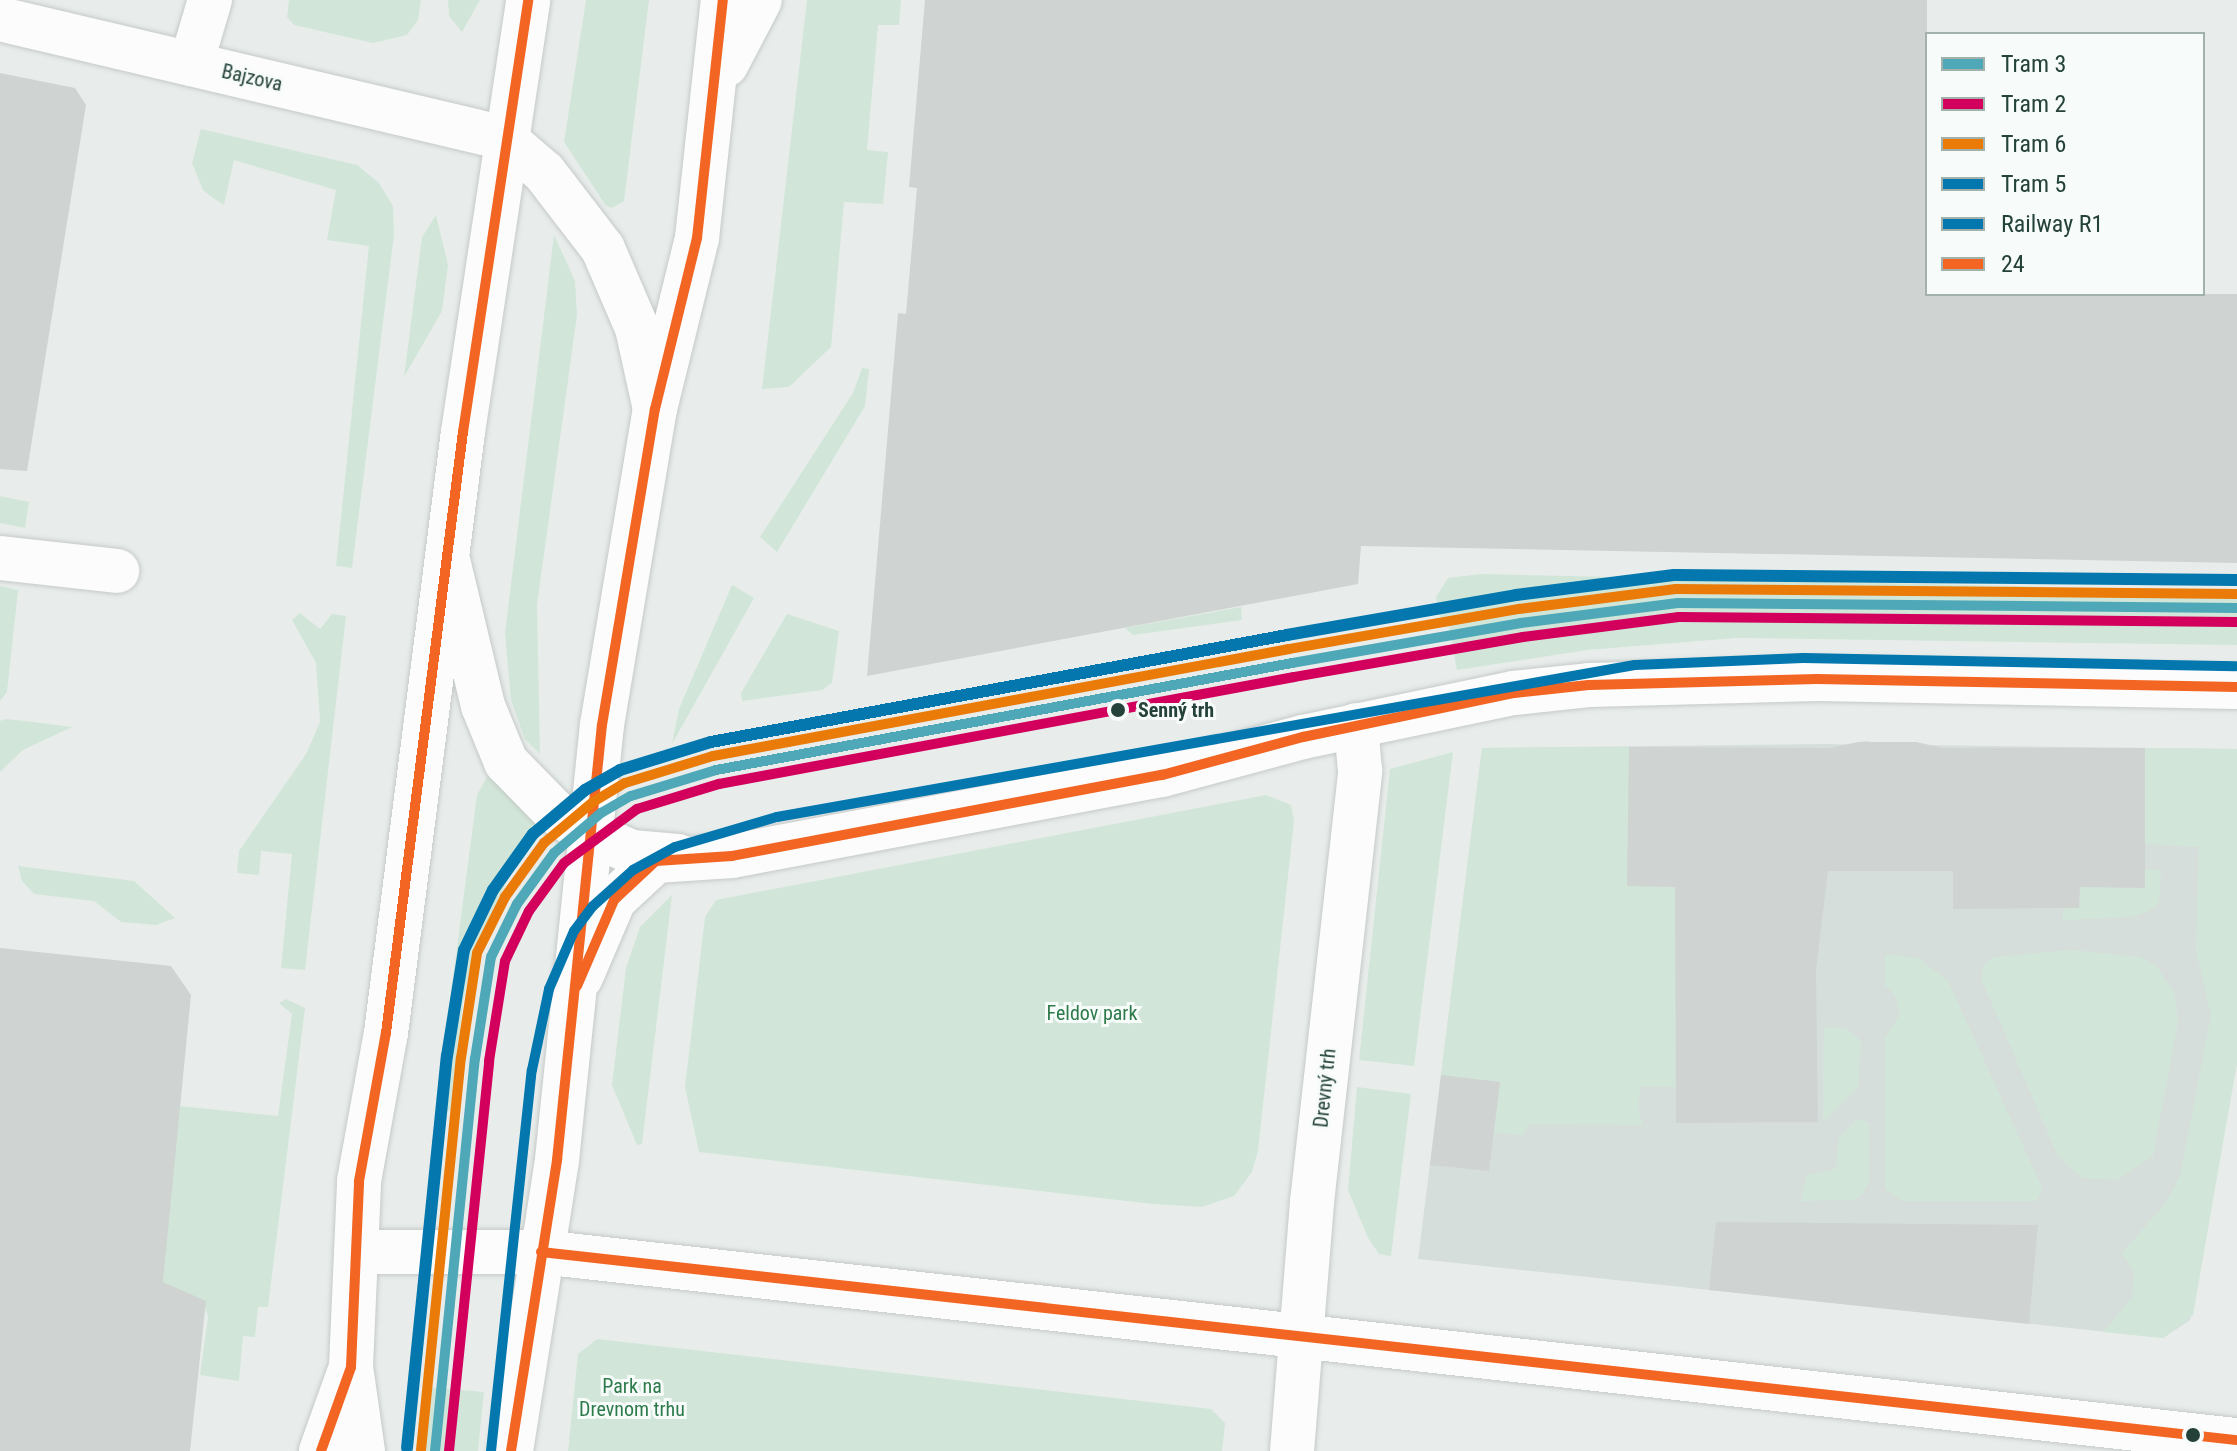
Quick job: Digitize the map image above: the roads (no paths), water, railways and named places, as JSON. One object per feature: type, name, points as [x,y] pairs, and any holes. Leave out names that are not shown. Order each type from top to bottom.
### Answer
[{"type":"street","points":[[191,64],[210,0]]},
{"type":"street","points":[[363,1451],[351,1367],[359,1181],[386,1033],[504,138],[528,0]]},
{"type":"street","points":[[511,1451],[577,986],[602,725],[655,409],[697,238],[718,81],[723,0]]},
{"type":"street","points":[[718,81],[760,0]]},
{"type":"street","name":"Bajzova","points":[[0,19],[504,138]]},
{"type":"street","points":[[504,138],[544,172],[603,249],[637,328],[655,409]]},
{"type":"street","points":[[447,555],[497,745],[516,774],[555,812],[592,835],[632,852],[678,856],[732,856],[1162,775],[1356,725],[1514,693],[1589,685],[1817,679],[2237,687]]},
{"type":"street","points":[[0,558],[117,571]]},
{"type":"street","name":"Drevný trh","points":[[1292,1451],[1312,1202],[1360,771],[1356,725]]},
{"type":"street","points":[[577,986],[614,900],[645,868],[678,856]]},
{"type":"street","points":[[356,1252],[541,1252],[1303,1333],[1423,1352],[2237,1440]]},
{"type":"street","points":[[321,1451],[351,1367]]},
{"type":"tram line","name":"6","points":[[421,1450],[461,1058],[477,953],[505,897],[544,843],[593,802],[625,783],[713,756],[1289,649],[1519,609],[1676,589],[2237,594]]},
{"type":"tram line","name":"3","points":[[435,1451],[475,1059],[491,957],[517,904],[554,853],[601,813],[631,796],[716,770],[1292,663],[1521,623],[1678,603],[2237,608]]},
{"type":"tram line","name":"2","points":[[449,1451],[489,1061],[505,961],[529,911],[564,863],[637,809],[719,784],[1294,677],[1523,637],[1679,617],[2237,622]]},
{"type":"tram line","name":"5","points":[[491,1451],[532,1070],[549,989],[574,931],[593,906],[633,870],[675,847],[777,817],[1635,665],[1803,658],[2236,666]]},
{"type":"rail line","name":"R1","points":[[407,1448],[447,1056],[464,950],[493,890],[533,834],[585,790],[620,770],[711,742],[1287,635],[1516,595],[1674,575],[2237,580]]},
{"type":"place","name":"Senný trh","points":[[1118,710]]},
{"type":"park label","name":"Feldov park","points":[[1092,1013]]},
{"type":"park label","name":"Park na Drevnom trhu","points":[[632,1398]]}]
